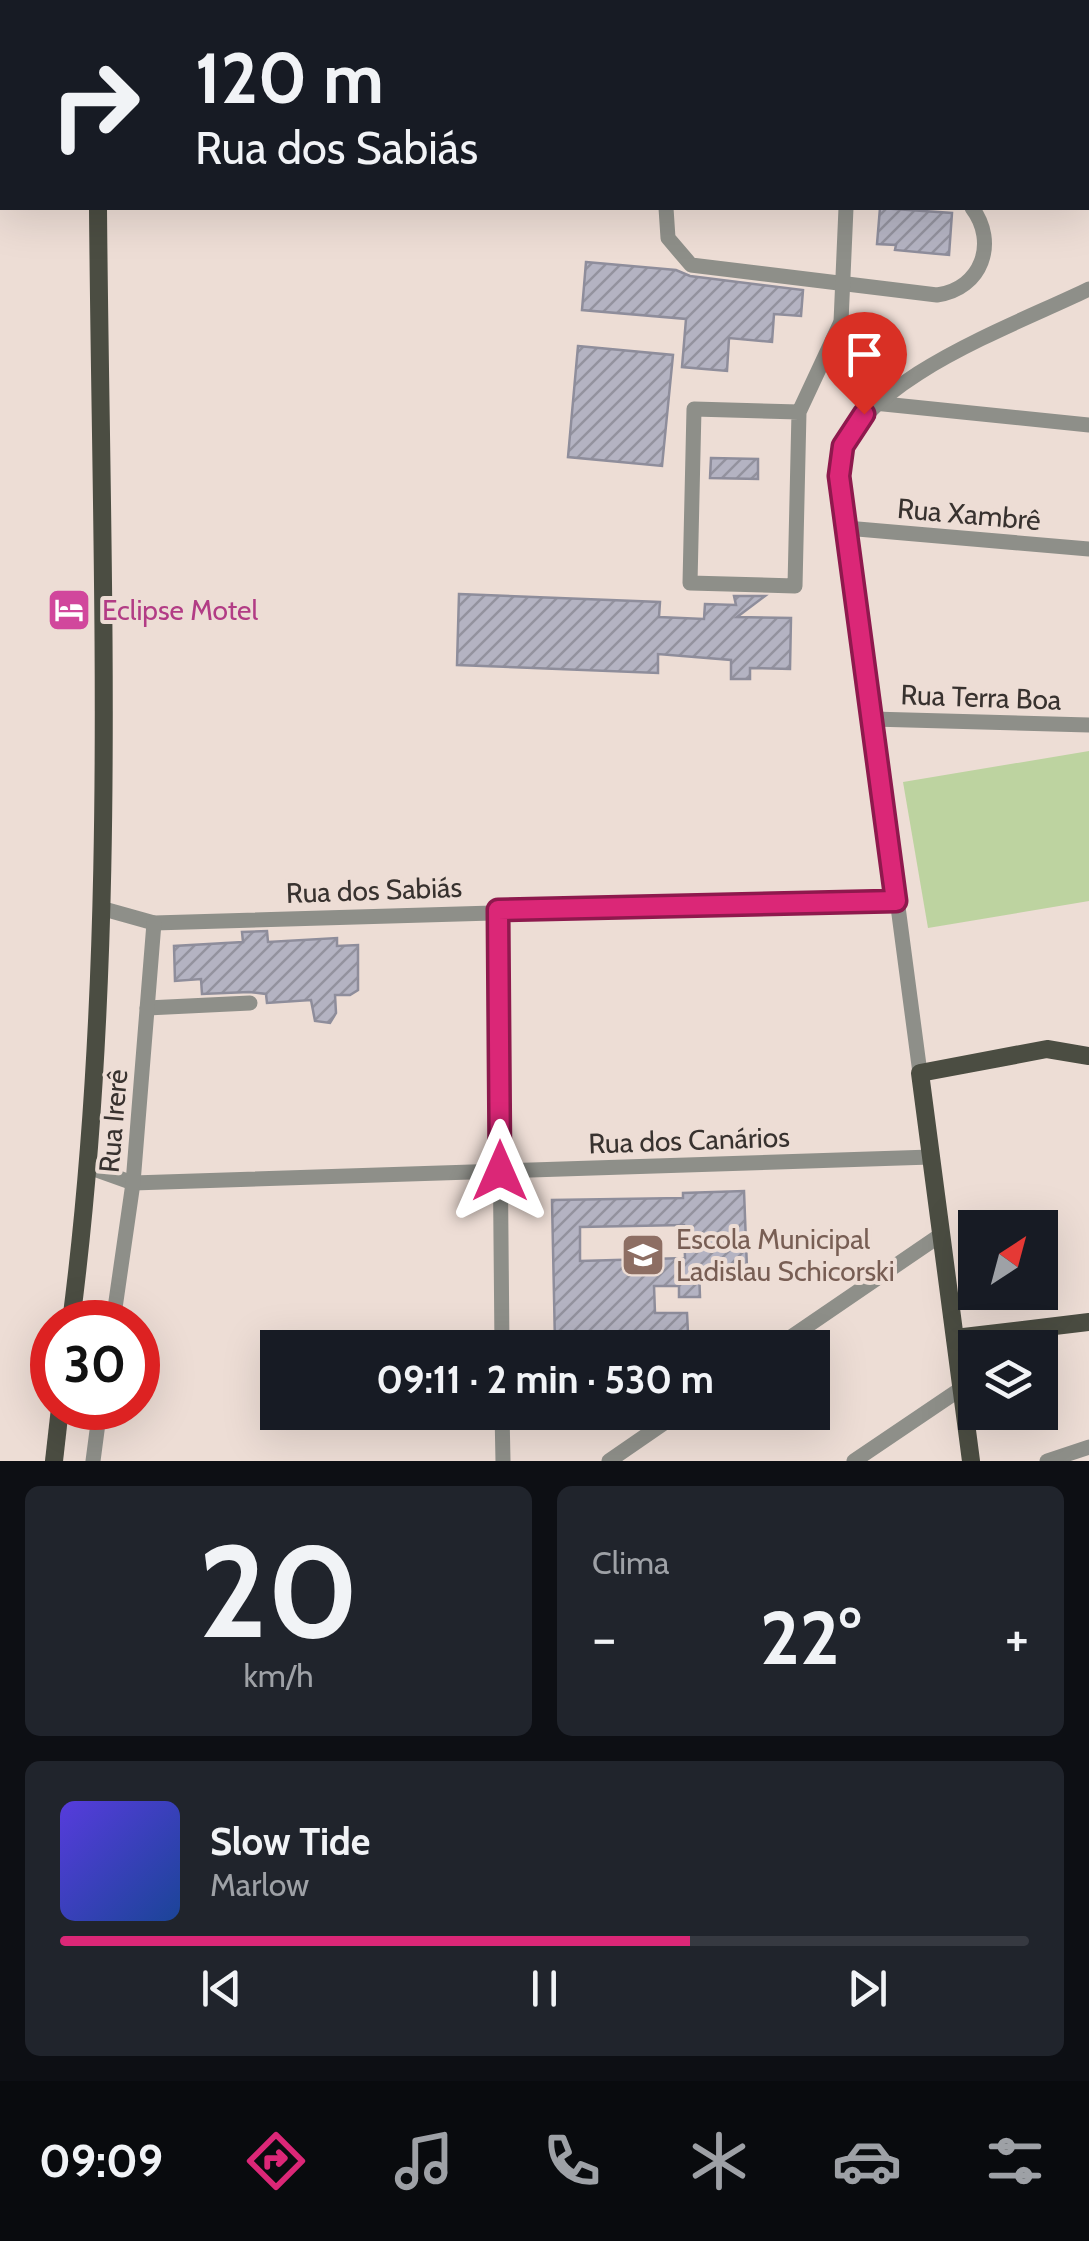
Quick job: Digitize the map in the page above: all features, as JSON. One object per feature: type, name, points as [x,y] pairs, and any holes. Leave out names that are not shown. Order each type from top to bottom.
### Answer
[{"type":"main road","points":[[74,1300],[91,1168],[104,909],[98,210]]},
{"type":"main road","points":[[958,1355],[920,1073],[1047,1049],[1089,1056]]},
{"type":"main road","points":[[956,1338],[1089,1322]]},
{"type":"main road","points":[[54,1461],[58,1430]]},
{"type":"main road","points":[[968,1430],[972,1461]]},
{"type":"street","points":[[666,210],[668,238],[692,265],[937,295],[952,292],[970,278],[985,255],[984,228],[973,210]]},
{"type":"street","points":[[799,412],[694,409],[690,583],[796,586],[799,412],[841,322],[846,210]]},
{"type":"street","points":[[920,1073],[840,460],[848,435],[879,398],[1089,289]]},
{"type":"street","points":[[841,322],[879,398]]},
{"type":"street","points":[[879,398],[1089,425]]},
{"type":"street","name":"Rua Xambrê","points":[[846,528],[1089,549]]},
{"type":"street","name":"Rua Terra Boa","points":[[872,719],[1089,725]]},
{"type":"street","name":"Rua dos Sabiás","points":[[104,909],[154,923],[896,901]]},
{"type":"street","points":[[498,910],[502,1330]]},
{"type":"street","name":"Rua Irerê","points":[[116,1300],[133,1183],[154,923]]},
{"type":"street","points":[[147,1008],[250,1003]]},
{"type":"street","name":"Rua dos Canários","points":[[91,1168],[133,1183],[931,1157]]},
{"type":"street","points":[[802,1330],[942,1234]]},
{"type":"street","points":[[854,1461],[958,1391]]},
{"type":"street","points":[[92,1461],[97,1430]]},
{"type":"street","points":[[502,1430],[502,1461]]},
{"type":"street","points":[[609,1461],[654,1430]]},
{"type":"street","points":[[1047,1461],[1089,1448]]},
{"type":"green space","points":[[1089,751],[1089,901],[928,928],[903,782]]},
{"type":"building","points":[[880,210],[952,213],[949,255],[895,250],[896,245],[877,244]]},
{"type":"building","points":[[586,262],[676,270],[690,276],[803,290],[801,316],[774,314],[772,342],[729,338],[727,371],[682,367],[686,319],[582,310]]},
{"type":"building","points":[[578,346],[673,355],[662,466],[568,457]]},
{"type":"building","points":[[711,458],[758,459],[758,479],[710,478]]},
{"type":"building","points":[[459,594],[660,602],[659,617],[704,619],[705,604],[736,605],[734,596],[765,596],[737,617],[791,618],[790,669],[750,668],[750,679],[731,679],[731,660],[658,654],[658,673],[457,665]]},
{"type":"building","points":[[267,931],[268,942],[337,938],[337,946],[358,945],[358,990],[350,995],[335,995],[336,1013],[330,1023],[315,1021],[311,1000],[267,1003],[266,994],[202,994],[201,979],[175,981],[174,946],[243,942],[242,932]]},
{"type":"building","points":[[744,1191],[747,1269],[699,1270],[700,1297],[679,1297],[679,1286],[654,1286],[655,1313],[687,1313],[688,1330],[555,1330],[552,1200],[683,1198],[683,1193]],"holes":[[[684,1225],[685,1258],[580,1261],[580,1227]]]},
{"type":"place","name":"Eclipse Motel","points":[[69,610]]},
{"type":"place","name":"Escola Municipal Ladislau Schicorski","points":[[643,1255]]},
{"type":"route","points":[[500,1171],[498,910],[896,901],[839,476],[843,446],[864,414]]}]
